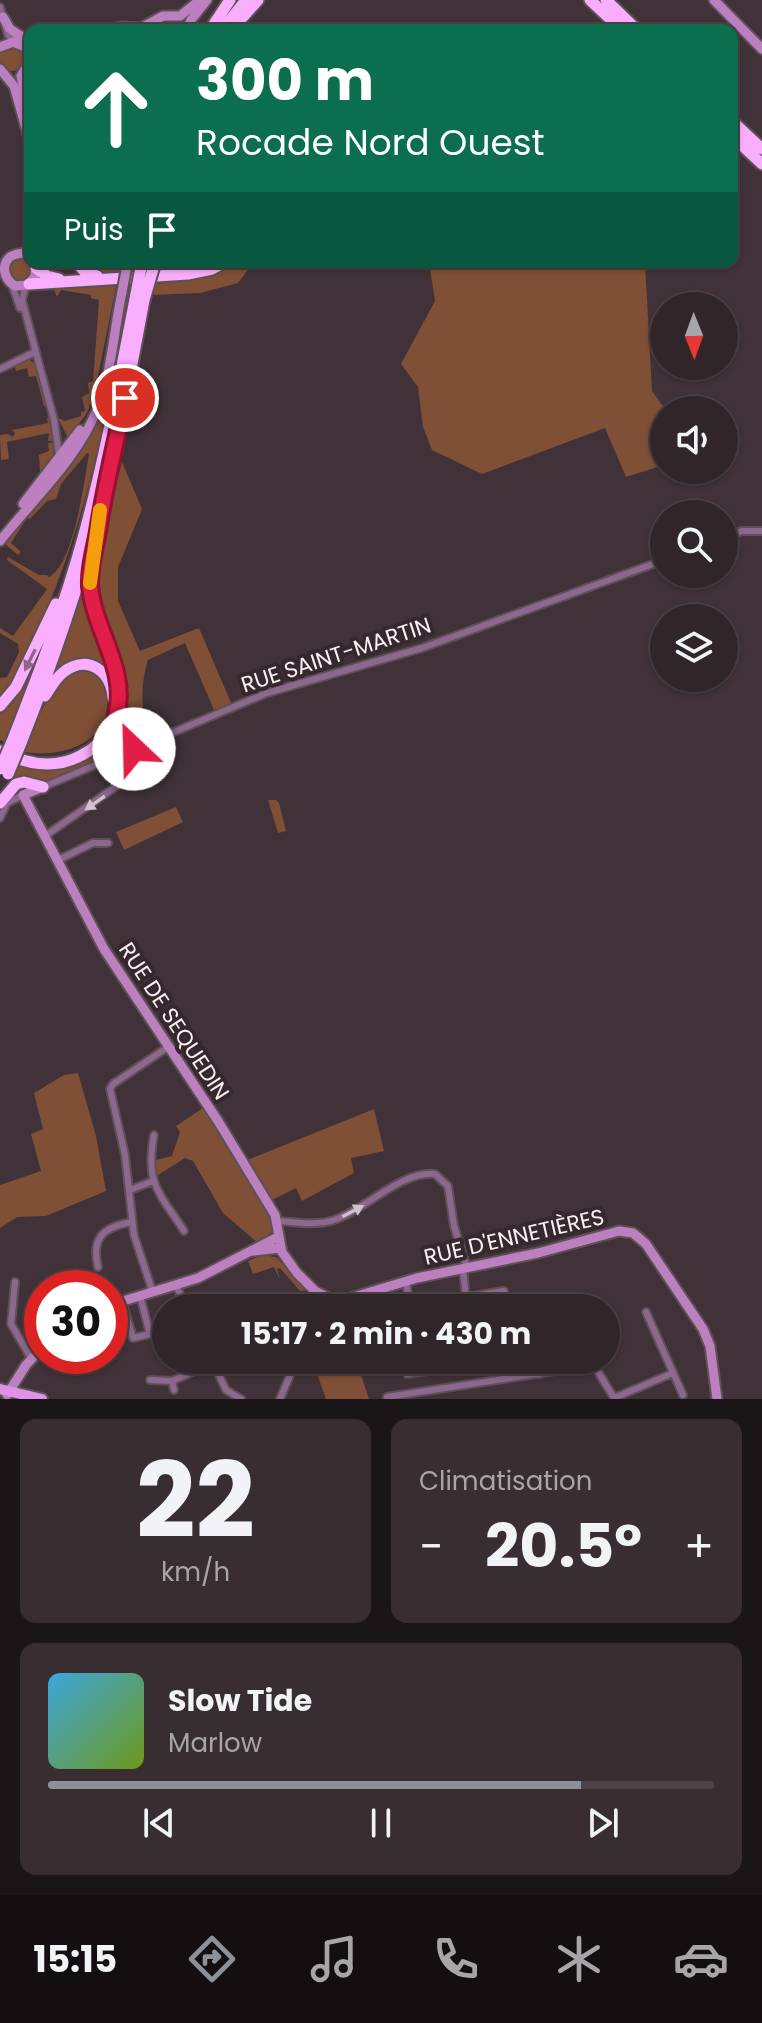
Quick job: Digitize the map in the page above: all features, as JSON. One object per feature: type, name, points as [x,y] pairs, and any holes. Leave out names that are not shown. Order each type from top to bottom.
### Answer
[{"type":"highway","points":[[215,24],[230,0]]},
{"type":"highway","points":[[216,24],[237,0]]},
{"type":"highway","points":[[230,24],[248,0]]},
{"type":"highway","points":[[231,24],[258,0]]},
{"type":"highway","points":[[590,0],[616,24]]},
{"type":"highway","points":[[608,0],[631,24]]},
{"type":"highway","points":[[738,127],[762,149]]},
{"type":"highway","points":[[738,142],[762,164]]},
{"type":"highway","points":[[40,268],[51,278],[87,279],[196,273],[214,268]]},
{"type":"highway","points":[[83,268],[89,274],[117,278]]},
{"type":"highway","points":[[0,751],[26,762],[59,764],[91,750],[116,717],[118,676],[96,615],[90,568],[140,297],[142,268]]},
{"type":"highway","points":[[17,741],[83,537],[140,297],[151,268]]},
{"type":"highway","points":[[28,285],[87,279]]},
{"type":"highway","points":[[0,791],[4,772],[62,633],[99,510]]},
{"type":"highway","points":[[0,706],[16,687],[83,537]]},
{"type":"highway","points":[[0,745],[31,757],[61,757],[86,747],[106,730],[113,700],[109,680],[97,667],[76,665],[60,675],[17,741]]},
{"type":"highway","points":[[0,803],[12,787],[25,790],[43,787]]},
{"type":"main road","points":[[4,1392],[23,1399]]},
{"type":"main road","points":[[4,1392],[42,1399]]},
{"type":"street","points":[[154,24],[163,16],[184,15],[200,0]]},
{"type":"street","points":[[189,24],[207,0]]},
{"type":"street","points":[[714,0],[738,24]]},
{"type":"street","points":[[1,12],[10,29],[24,43]]},
{"type":"street","points":[[174,17],[183,24]]},
{"type":"street","points":[[738,24],[762,49]]},
{"type":"street","points":[[0,47],[9,42],[24,44]]},
{"type":"street","points":[[2,70],[14,74],[24,66]]},
{"type":"street","points":[[2,70],[14,86],[24,121]]},
{"type":"street","points":[[24,258],[11,256],[2,268],[32,341]]},
{"type":"street","points":[[34,268],[35,276],[22,298],[60,448],[56,462]]},
{"type":"street","points":[[0,541],[68,459],[88,429],[98,407],[109,361],[126,268]]},
{"type":"street","points":[[7,283],[28,285]]},
{"type":"street","points":[[0,369],[35,352]]},
{"type":"street","points":[[0,533],[68,447],[91,412],[109,361]]},
{"type":"street","points":[[54,420],[68,447],[68,459]]},
{"type":"street","points":[[738,533],[762,531]]},
{"type":"street","name":"RUE SAINT-MARTIN","points":[[43,787],[267,693],[412,651],[650,565]]},
{"type":"street","points":[[116,717],[128,725],[136,748]]},
{"type":"street","points":[[106,730],[122,731],[136,748]]},
{"type":"street","points":[[45,836],[118,785],[123,771],[118,755]]},
{"type":"street","points":[[0,818],[7,803],[25,790]]},
{"type":"street","name":"RUE DE SEQUEDIN","points":[[25,790],[45,836],[104,949],[224,1130],[278,1221]]},
{"type":"street","points":[[58,860],[93,843],[108,843]]},
{"type":"street","points":[[153,1293],[135,1240],[123,1145],[110,1087],[168,1047]]},
{"type":"street","points":[[154,1135],[150,1162],[153,1181],[184,1231]]},
{"type":"street","points":[[250,1252],[281,1250],[278,1221],[313,1223],[333,1220],[408,1180],[435,1174],[448,1186],[451,1215],[465,1269],[467,1294]]},
{"type":"street","points":[[130,1190],[153,1181]]},
{"type":"street","points":[[98,1267],[94,1248],[97,1241],[114,1227],[132,1222]]},
{"type":"street","name":"RUE D'ENNETIÈRES","points":[[281,1250],[307,1284],[331,1299],[353,1297],[406,1281],[619,1231],[633,1233],[649,1247],[705,1333],[710,1346],[717,1399]]},
{"type":"street","points":[[89,1236],[97,1241]]},
{"type":"street","points":[[128,1299],[176,1286],[278,1237]]},
{"type":"street","points":[[406,1281],[408,1294]]},
{"type":"street","points":[[15,1282],[11,1324],[24,1346]]},
{"type":"street","points":[[176,1286],[180,1294]]},
{"type":"street","points":[[486,1294],[504,1291]]},
{"type":"street","points":[[128,1321],[133,1338],[150,1334],[140,1296]]},
{"type":"street","points":[[646,1312],[683,1395]]},
{"type":"street","points":[[4,1392],[24,1367]]},
{"type":"street","points":[[599,1374],[614,1398],[673,1373]]},
{"type":"street","points":[[150,1380],[172,1381],[186,1374]]},
{"type":"street","points":[[218,1374],[226,1390],[241,1399]]},
{"type":"street","points":[[280,1399],[291,1374]]},
{"type":"street","points":[[387,1397],[540,1374]]},
{"type":"street","points":[[172,1381],[174,1390]]},
{"type":"street","points":[[635,1391],[638,1399]]},
{"type":"shaded area","points":[[12,45],[21,49],[24,63],[21,67],[12,71],[3,67],[-1,58],[3,49]]},
{"type":"shaded area","points":[[20,258],[24,259],[24,268],[32,268],[29,279],[20,282],[11,279],[8,270],[11,261]]},
{"type":"shaded area","points":[[88,268],[121,268],[120,273],[95,273]]},
{"type":"shaded area","points":[[226,268],[249,268],[238,283],[200,293],[151,295],[155,284],[214,276]]},
{"type":"shaded area","points":[[430,268],[645,268],[650,380],[656,396],[650,396],[650,469],[626,477],[605,428],[482,474],[432,450],[423,427],[418,387],[401,364],[435,301]]},
{"type":"shaded area","points":[[117,282],[94,396],[87,413],[68,438],[58,418],[65,421],[81,416],[81,412],[85,411],[82,397],[89,393],[88,383],[93,381],[99,300],[91,298],[91,295],[61,290],[57,297],[52,285]]},
{"type":"shaded area","points":[[128,294],[113,382],[93,468],[68,553],[20,669],[0,700],[0,678],[7,677],[19,652],[18,644],[0,633],[0,628],[13,636],[47,589],[7,560],[8,557],[39,575],[49,577],[58,569],[71,540],[89,454],[61,484],[56,499],[47,501],[30,519],[27,518],[11,543],[21,552],[18,555],[4,543],[67,469],[97,420],[112,374]]},
{"type":"shaded area","points":[[29,359],[35,364],[44,406],[36,376],[29,377],[27,368],[16,371],[15,367]]},
{"type":"shaded area","points":[[47,418],[55,441],[48,441],[49,433],[7,442],[9,459],[1,460],[0,435],[13,437],[15,433],[12,430],[48,423]]},
{"type":"shaded area","points":[[48,443],[56,443],[51,462],[37,480],[39,455],[49,451]]},
{"type":"shaded area","points":[[122,462],[142,509],[118,567],[118,601],[140,651],[199,628],[232,705],[215,712],[185,643],[148,660],[143,706],[151,730],[141,737],[122,714],[122,666],[101,612],[95,582],[100,537]]},
{"type":"shaded area","points":[[86,573],[117,693],[88,662],[51,681]]},
{"type":"shaded area","points":[[48,630],[5,742],[0,740],[0,710]]},
{"type":"shaded area","points":[[90,670],[101,679],[106,690],[106,715],[100,728],[80,745],[66,750],[24,752],[55,689],[76,673]]},
{"type":"shaded area","points":[[116,734],[126,741],[123,749],[42,784],[8,787],[19,765],[71,765],[91,755]]},
{"type":"shaded area","points":[[268,800],[279,803],[286,831],[278,833]]},
{"type":"shaded area","points":[[176,807],[183,822],[124,850],[116,832]]},
{"type":"shaded area","points":[[78,1073],[96,1136],[106,1191],[46,1216],[17,1217],[0,1228],[0,1185],[41,1171],[31,1134],[43,1129],[34,1093],[64,1075]]},
{"type":"shaded area","points":[[203,1108],[272,1221],[275,1230],[258,1243],[223,1213],[193,1161],[185,1158],[155,1177],[152,1161],[172,1156],[180,1132],[176,1126]]},
{"type":"shaded area","points":[[374,1109],[384,1151],[351,1158],[354,1173],[302,1201],[296,1188],[272,1200],[247,1160]]},
{"type":"shaded area","points":[[262,1255],[276,1257],[307,1290],[300,1291],[280,1268],[277,1269],[280,1280],[274,1267],[253,1274],[248,1261]]},
{"type":"shaded area","points":[[317,1374],[361,1374],[369,1399],[326,1399]]},
{"type":"slow traffic","points":[[90,583],[100,510]]},
{"type":"route","points":[[125,398],[99,510],[90,578],[96,615],[118,676],[116,717],[131,729],[139,747],[134,749]]}]
